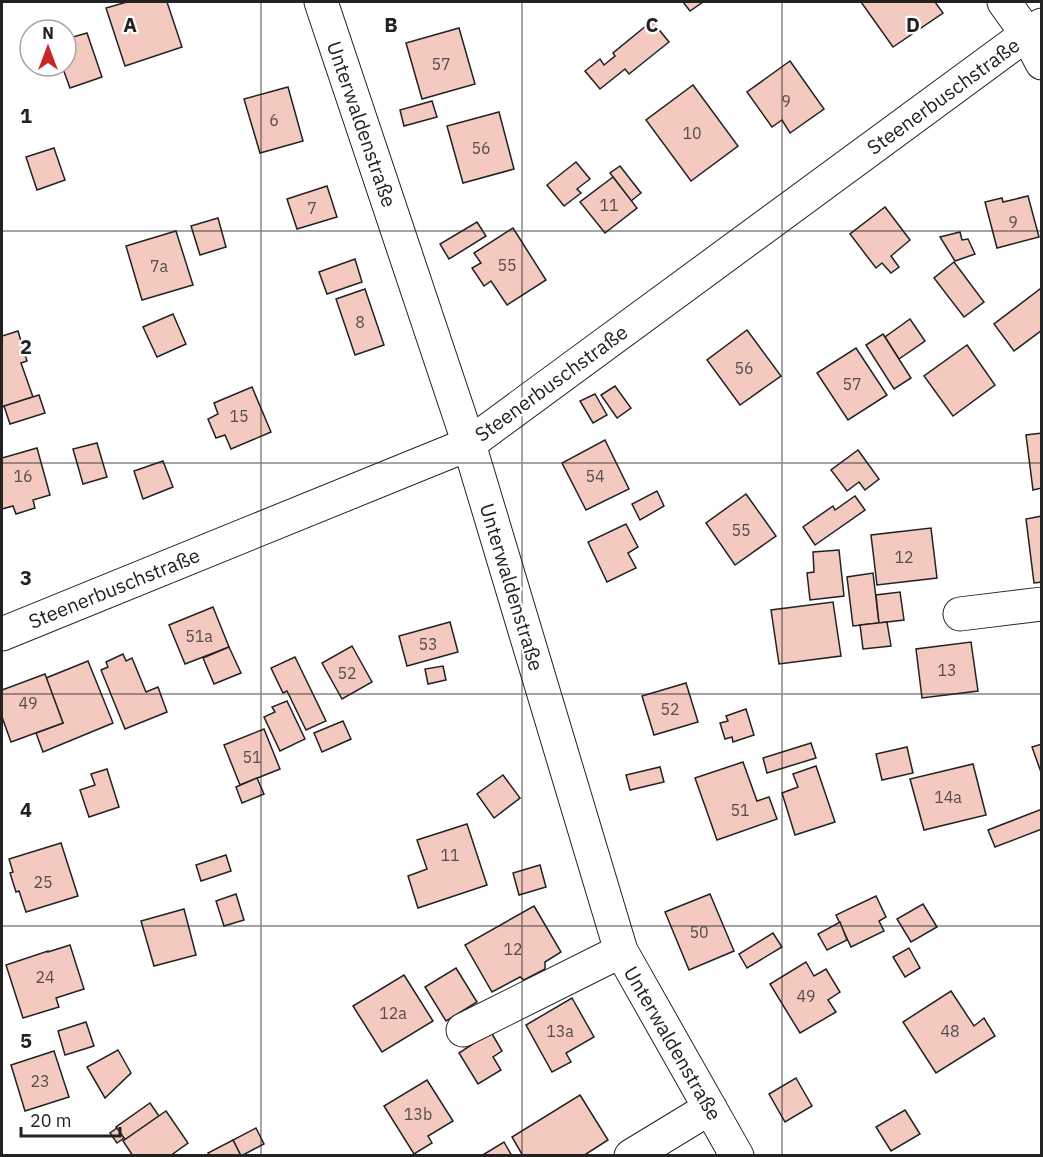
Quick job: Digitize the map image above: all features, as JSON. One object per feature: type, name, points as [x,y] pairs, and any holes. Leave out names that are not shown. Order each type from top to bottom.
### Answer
[{"type":"street","name":"Unterwaldenstraße","points":[[321,2],[469,444],[621,951],[737,1155]]},
{"type":"street","points":[[1004,2],[1034,30],[1041,63]]},
{"type":"street","name":"Steenerbuschstraße","points":[[2,634],[469,444],[1034,30]]},
{"type":"street","points":[[960,614],[1041,604]]},
{"type":"street","points":[[463,1030],[621,951]]},
{"type":"street","points":[[632,1155],[710,1108]]},
{"type":"building","points":[[127,2],[167,2],[182,47],[125,66],[106,8]]},
{"type":"building","points":[[683,2],[703,2],[690,11]]},
{"type":"building","points":[[861,2],[935,2],[943,13],[893,47]]},
{"type":"building","points":[[652,21],[669,42],[629,74],[625,69],[600,89],[585,71],[600,59],[604,65],[615,56],[613,53]]},
{"type":"building","points":[[459,28],[475,84],[422,99],[406,43]]},
{"type":"building","points":[[87,33],[102,77],[70,88],[66,78],[78,78],[78,36]]},
{"type":"building","points":[[790,61],[824,109],[790,133],[782,120],[772,127],[747,92]]},
{"type":"building","points":[[693,85],[738,146],[691,181],[646,120]]},
{"type":"building","points":[[288,87],[303,141],[260,153],[244,99]]},
{"type":"building","points":[[432,101],[437,117],[404,126],[400,110]]},
{"type":"building","points":[[499,112],[514,169],[463,183],[447,126]]},
{"type":"building","points":[[54,148],[65,180],[37,190],[26,157]]},
{"type":"building","points":[[576,162],[590,179],[577,189],[581,193],[564,206],[547,185]]},
{"type":"building","points":[[620,166],[641,193],[631,201],[610,173]]},
{"type":"building","points":[[613,177],[637,208],[605,233],[580,202]]},
{"type":"building","points":[[327,186],[337,217],[297,229],[287,199]]},
{"type":"building","points":[[1028,196],[1039,237],[997,248],[985,202],[1002,198],[1003,202]]},
{"type":"building","points":[[885,207],[910,240],[891,256],[899,267],[891,273],[882,263],[876,268],[850,234]]},
{"type":"building","points":[[218,218],[226,247],[200,255],[191,226]]},
{"type":"building","points":[[477,222],[486,236],[449,259],[440,244]]},
{"type":"building","points":[[513,228],[546,280],[507,305],[491,281],[484,286],[472,268],[481,263],[474,253]]},
{"type":"building","points":[[176,231],[193,285],[142,300],[126,246]]},
{"type":"building","points":[[960,232],[962,240],[968,239],[975,254],[955,261],[940,237]]},
{"type":"building","points":[[355,259],[362,282],[327,294],[319,272]]},
{"type":"building","points":[[954,262],[984,302],[964,317],[934,278]]},
{"type":"building","points":[[365,289],[384,345],[355,355],[336,299]]},
{"type":"building","points":[[1040,289],[1042,291],[1042,330],[1014,351],[994,324]]},
{"type":"building","points":[[173,314],[186,344],[157,357],[143,327]]},
{"type":"building","points":[[910,319],[925,341],[899,359],[885,337]]},
{"type":"building","points":[[747,330],[781,376],[740,405],[707,360]]},
{"type":"building","points":[[18,331],[27,361],[21,363],[33,397],[2,407],[2,336]]},
{"type":"building","points":[[883,334],[911,378],[894,389],[866,345]]},
{"type":"building","points":[[967,345],[995,385],[953,416],[924,376]]},
{"type":"building","points":[[856,348],[887,395],[848,420],[817,373]]},
{"type":"building","points":[[615,386],[631,408],[617,418],[601,395]]},
{"type":"building","points":[[252,387],[271,432],[231,449],[225,435],[216,438],[208,419],[218,414],[214,403]]},
{"type":"building","points":[[595,394],[607,415],[593,423],[580,401]]},
{"type":"building","points":[[39,395],[45,413],[10,424],[4,406]]},
{"type":"building","points":[[1042,433],[1042,488],[1033,490],[1026,435]]},
{"type":"building","points":[[605,440],[629,489],[586,510],[562,463]]},
{"type":"building","points":[[97,443],[107,477],[83,484],[73,449]]},
{"type":"building","points":[[37,448],[50,495],[33,500],[35,508],[16,514],[13,506],[2,509],[2,458]]},
{"type":"building","points":[[858,450],[879,479],[865,490],[859,482],[847,491],[831,470]]},
{"type":"building","points":[[163,461],[173,487],[143,499],[134,471]]},
{"type":"building","points":[[657,491],[664,506],[640,520],[632,504]]},
{"type":"building","points":[[746,494],[776,536],[735,565],[706,523]]},
{"type":"building","points":[[855,496],[865,510],[815,545],[803,527],[833,506],[835,510]]},
{"type":"building","points":[[1042,516],[1042,582],[1034,583],[1026,519]]},
{"type":"building","points":[[626,524],[638,547],[628,553],[636,568],[607,582],[588,542]]},
{"type":"building","points":[[931,528],[937,578],[877,585],[871,535]]},
{"type":"building","points":[[839,550],[844,596],[810,600],[807,573],[814,572],[813,552]]},
{"type":"building","points":[[873,573],[879,623],[853,626],[847,577]]},
{"type":"building","points":[[900,592],[904,620],[879,623],[876,595]]},
{"type":"building","points":[[833,602],[841,656],[779,664],[771,610]]},
{"type":"building","points":[[213,607],[229,647],[185,664],[169,625]]},
{"type":"building","points":[[450,622],[458,652],[407,666],[399,636]]},
{"type":"building","points":[[887,622],[891,646],[863,649],[860,625]]},
{"type":"building","points":[[971,642],[978,691],[922,698],[916,649]]},
{"type":"building","points":[[352,646],[372,682],[342,699],[322,663]]},
{"type":"building","points":[[229,647],[241,673],[214,684],[203,658]]},
{"type":"building","points":[[123,654],[126,661],[132,658],[146,692],[158,687],[167,712],[125,729],[101,670],[108,667],[106,662]]},
{"type":"building","points":[[295,657],[326,721],[306,730],[287,691],[283,693],[271,668]]},
{"type":"building","points":[[88,661],[113,723],[43,752],[36,733],[63,723],[46,678]]},
{"type":"building","points":[[443,666],[446,680],[428,684],[425,669]]},
{"type":"building","points":[[45,674],[63,723],[11,742],[2,717],[2,690]]},
{"type":"building","points":[[686,683],[698,722],[654,735],[642,696]]},
{"type":"building","points":[[287,701],[305,739],[280,751],[264,717],[275,712],[272,707]]},
{"type":"building","points":[[746,709],[754,735],[733,742],[732,737],[725,739],[720,723],[728,721],[726,716]]},
{"type":"building","points":[[343,721],[351,739],[322,752],[314,733]]},
{"type":"building","points":[[264,729],[280,769],[240,785],[224,745]]},
{"type":"building","points":[[811,743],[816,758],[767,773],[763,758]]},
{"type":"building","points":[[1042,744],[1042,775],[1032,747]]},
{"type":"building","points":[[907,747],[913,773],[882,780],[876,754]]},
{"type":"building","points":[[743,762],[757,801],[769,797],[777,819],[717,840],[695,778]]},
{"type":"building","points":[[973,764],[986,815],[924,830],[910,779]]},
{"type":"building","points":[[816,766],[835,822],[795,835],[782,793],[798,787],[793,774]]},
{"type":"building","points":[[660,767],[664,782],[630,790],[626,775]]},
{"type":"building","points":[[107,769],[119,807],[89,817],[80,790],[95,785],[91,774]]},
{"type":"building","points":[[503,775],[520,798],[494,818],[477,794]]},
{"type":"building","points":[[257,778],[264,794],[242,803],[236,787]]},
{"type":"building","points":[[1042,809],[1042,829],[995,847],[988,830]]},
{"type":"building","points":[[467,824],[487,885],[418,908],[408,876],[427,869],[417,840]]},
{"type":"building","points":[[61,843],[78,896],[26,912],[19,891],[16,892],[10,873],[13,872],[9,859]]},
{"type":"building","points":[[226,855],[231,871],[201,881],[196,865]]},
{"type":"building","points":[[540,865],[546,887],[519,895],[513,873]]},
{"type":"building","points":[[236,894],[244,920],[224,926],[216,901]]},
{"type":"building","points":[[710,894],[734,951],[689,970],[665,912]]},
{"type":"building","points":[[876,896],[886,917],[879,921],[884,931],[851,947],[836,915]]},
{"type":"building","points":[[923,904],[937,927],[911,942],[897,919]]},
{"type":"building","points":[[534,906],[561,952],[545,962],[545,969],[524,980],[520,977],[492,992],[465,945]]},
{"type":"building","points":[[184,909],[196,955],[154,966],[141,921]]},
{"type":"building","points":[[840,922],[847,940],[827,950],[818,934]]},
{"type":"building","points":[[773,933],[782,947],[747,968],[739,954]]},
{"type":"building","points":[[70,945],[84,989],[56,998],[59,1007],[23,1018],[6,965]]},
{"type":"building","points":[[909,948],[920,968],[905,977],[893,957]]},
{"type":"building","points":[[806,962],[814,976],[826,969],[840,992],[828,1000],[836,1012],[800,1033],[770,984]]},
{"type":"building","points":[[456,968],[477,1002],[446,1021],[425,987]]},
{"type":"building","points":[[404,975],[433,1021],[382,1052],[353,1006]]},
{"type":"building","points":[[951,991],[974,1026],[984,1018],[995,1036],[936,1073],[903,1022]]},
{"type":"building","points":[[572,998],[594,1037],[566,1053],[571,1062],[552,1072],[526,1025]]},
{"type":"building","points":[[86,1022],[94,1046],[65,1055],[58,1031]]},
{"type":"building","points":[[491,1032],[502,1051],[493,1057],[501,1070],[478,1084],[459,1053]]},
{"type":"building","points":[[118,1050],[131,1073],[105,1098],[87,1067]]},
{"type":"building","points":[[54,1051],[69,1097],[25,1111],[11,1065]]},
{"type":"building","points":[[796,1078],[812,1106],[785,1122],[769,1094]]},
{"type":"building","points":[[427,1080],[453,1121],[428,1136],[432,1143],[414,1154],[384,1106]]},
{"type":"building","points":[[580,1095],[608,1140],[583,1156],[523,1156],[512,1137]]},
{"type":"building","points":[[150,1103],[159,1116],[125,1140],[116,1127]]},
{"type":"building","points":[[905,1110],[920,1134],[891,1151],[876,1127]]},
{"type":"building","points":[[166,1111],[188,1143],[170,1156],[133,1156],[123,1141]]},
{"type":"building","points":[[117,1128],[124,1138],[117,1143],[110,1133]]},
{"type":"building","points":[[256,1128],[264,1144],[241,1156],[233,1140]]},
{"type":"building","points":[[233,1140],[241,1156],[210,1156],[208,1153]]},
{"type":"building","points":[[504,1142],[512,1156],[481,1156]]}]
